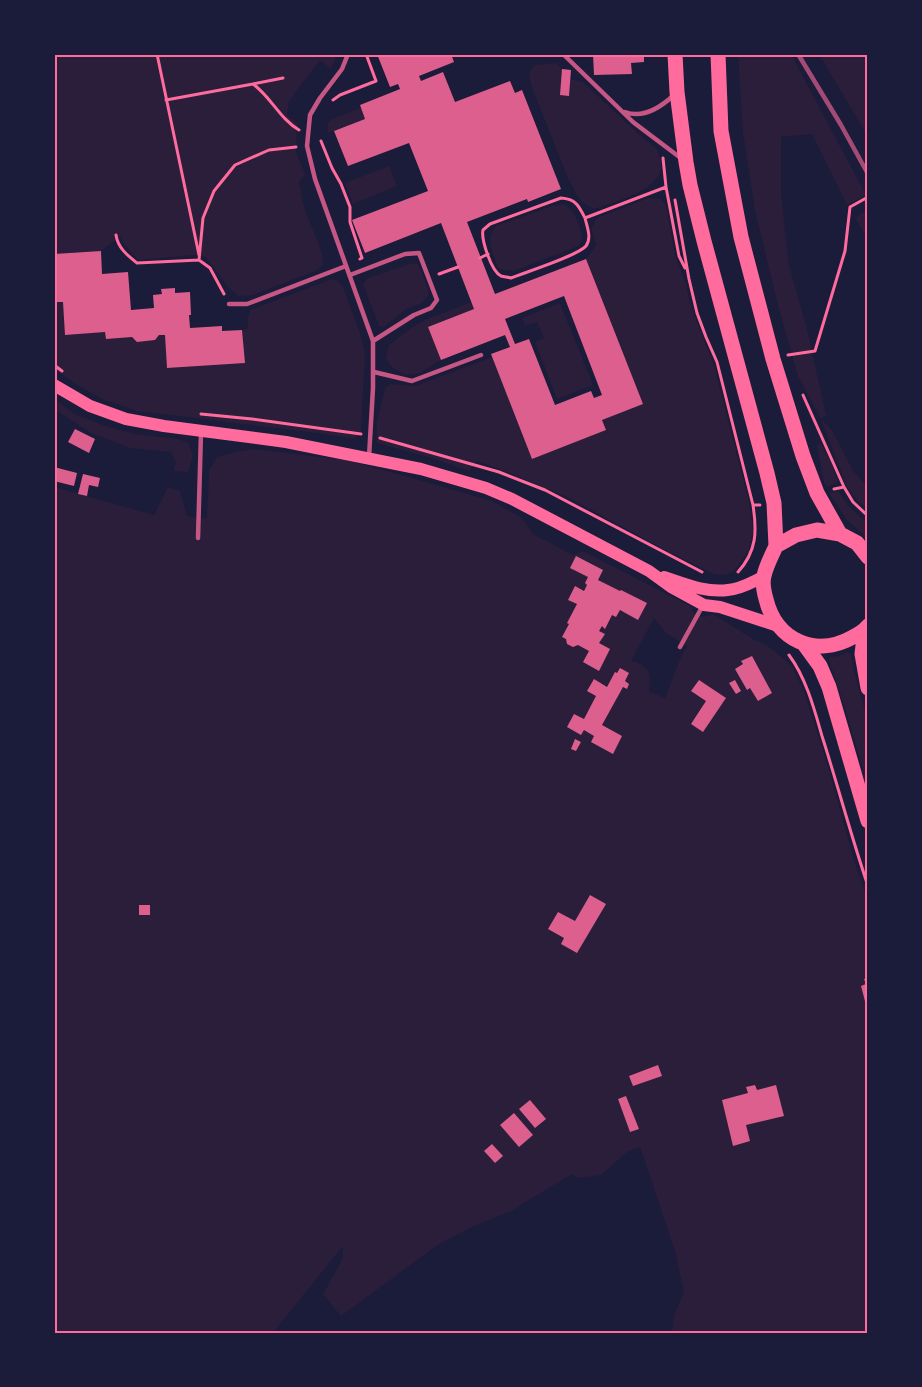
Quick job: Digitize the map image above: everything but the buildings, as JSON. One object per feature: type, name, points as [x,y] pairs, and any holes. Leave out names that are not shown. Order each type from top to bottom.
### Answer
[{"type":"highway","points":[[675,54],[677,92],[686,162],[704,241],[774,503],[776,546],[764,577],[764,593],[768,610],[778,626],[793,639],[804,644],[828,646],[846,641],[867,628]]},
{"type":"highway","points":[[718,54],[721,131],[741,237],[773,359],[803,456],[817,493],[840,534]]},
{"type":"highway","points":[[776,546],[796,535],[817,530],[840,534],[857,543],[868,557]]},
{"type":"highway","points":[[867,628],[862,654],[868,688]]},
{"type":"highway","points":[[804,644],[820,666],[829,687],[868,821]]},
{"type":"main road","points":[[54,385],[90,406],[126,419],[286,442],[421,469],[486,488],[512,499],[649,571],[671,587],[704,605],[720,607],[778,626]]},
{"type":"main road","points":[[649,571],[711,590],[729,590],[764,577]]},
{"type":"lane","points":[[348,54],[342,69],[310,115],[307,146],[315,180],[373,341],[374,372],[369,458]]},
{"type":"lane","points":[[563,54],[633,122],[686,162]]},
{"type":"lane","points":[[620,110],[631,114],[646,112],[658,108],[677,92]]},
{"type":"lane","points":[[350,275],[405,254],[419,253],[437,300],[430,308],[414,315],[373,341]]},
{"type":"lane","points":[[229,304],[247,304],[346,267]]},
{"type":"lane","points":[[374,372],[412,381],[482,355]]},
{"type":"lane","points":[[198,538],[201,430]]},
{"type":"lane","points":[[680,647],[704,605]]},
{"type":"path","points":[[157,54],[200,260],[210,268],[229,304]]},
{"type":"path","points":[[328,107],[332,100],[340,95],[376,81],[366,54]]},
{"type":"path","points":[[166,100],[283,78]]},
{"type":"path","points":[[253,84],[262,91],[285,119],[296,128],[321,141]]},
{"type":"path","points":[[321,133],[321,141],[350,207],[350,222],[362,258],[346,267]]},
{"type":"path","points":[[200,260],[203,218],[214,191],[235,165],[269,150],[297,147],[308,135]]},
{"type":"path","points":[[662,144],[666,187],[679,255],[687,272],[697,313],[717,362],[753,505]]},
{"type":"path","points":[[585,218],[666,187]]},
{"type":"path","points":[[788,355],[815,351],[845,251],[850,207],[868,197]]},
{"type":"path","points":[[561,198],[570,198],[578,205],[585,218],[590,236],[587,245],[576,252],[511,278],[500,276],[494,270],[482,237],[483,230],[490,224],[561,198]]},
{"type":"path","points":[[116,235],[118,244],[137,263],[200,260]]},
{"type":"path","points":[[480,258],[488,254]]},
{"type":"path","points":[[429,278],[458,267]]},
{"type":"path","points":[[54,366],[62,371]]},
{"type":"path","points":[[803,395],[844,487],[853,502],[868,516]]},
{"type":"path","points":[[194,414],[252,419],[370,435],[499,472],[536,487],[711,577]]},
{"type":"path","points":[[782,650],[798,667],[811,699],[868,886]]},
{"type":"shaded area","points":[[54,54],[335,54],[331,69],[320,60],[289,101],[287,115],[297,123],[296,152],[305,174],[299,182],[304,207],[322,253],[323,264],[318,270],[253,295],[238,296],[229,288],[206,257],[194,255],[138,260],[124,244],[121,236],[101,251],[54,254]]},
{"type":"shaded area","points":[[738,54],[791,54],[866,195],[847,205],[812,134],[781,137],[781,194],[789,265],[807,329],[826,415],[821,419],[798,376],[755,211],[743,133]]},
{"type":"shaded area","points":[[819,54],[863,54],[868,61],[868,137]]},
{"type":"shaded area","points":[[556,63],[562,69],[569,95],[570,79],[583,82],[657,149],[661,168],[658,176],[644,189],[594,209],[578,197],[568,178],[531,85],[529,73],[534,65]]},
{"type":"shaded area","points":[[361,108],[365,119],[328,133],[328,123],[332,119]]},
{"type":"shaded area","points":[[389,166],[397,186],[353,204],[345,183]]},
{"type":"shaded area","points":[[648,198],[660,199],[666,205],[675,255],[686,284],[689,300],[714,365],[749,502],[753,531],[748,552],[734,571],[725,575],[714,574],[567,497],[500,469],[476,461],[469,471],[377,443],[377,422],[385,388],[391,384],[415,386],[493,357],[532,458],[606,430],[602,420],[642,404],[586,259],[596,245],[591,229],[597,218]]},
{"type":"shaded area","points":[[564,204],[575,215],[579,225],[582,241],[578,246],[514,271],[498,268],[490,241],[492,231],[496,226]]},
{"type":"shaded area","points":[[868,209],[868,239],[855,218]]},
{"type":"shaded area","points":[[412,263],[418,264],[428,288],[428,296],[420,304],[406,309],[384,327],[379,326],[363,284],[368,278]]},
{"type":"shaded area","points":[[332,279],[338,281],[343,287],[360,333],[365,354],[361,431],[355,439],[137,411],[102,399],[54,369],[54,302],[63,302],[66,335],[114,333],[137,342],[155,340],[159,335],[165,335],[168,368],[244,363],[242,330],[248,328],[250,310]]},
{"type":"shaded area","points":[[471,302],[474,309],[428,327],[441,360],[420,373],[404,375],[386,360],[389,345],[411,328]]},
{"type":"shaded area","points":[[560,303],[593,385],[557,399],[535,342],[544,338],[537,322],[525,326],[522,318]]},
{"type":"shaded area","points":[[54,399],[75,414],[108,427],[135,434],[178,439],[188,443],[193,455],[188,472],[173,471],[176,463],[171,452],[130,448],[91,433],[54,409]]},
{"type":"shaded area","points":[[821,419],[832,430],[853,471],[868,487],[868,510],[847,487]]},
{"type":"shaded area","points":[[821,443],[838,482],[827,487],[824,483],[817,445]]},
{"type":"shaded area","points":[[253,449],[345,460],[492,501],[522,518],[533,534],[573,555],[583,551],[690,606],[694,613],[704,617],[713,614],[768,646],[792,666],[804,691],[855,864],[868,900],[866,919],[868,928],[868,1333],[672,1333],[674,1315],[684,1293],[675,1251],[640,1147],[627,1152],[601,1175],[577,1178],[572,1174],[511,1211],[439,1244],[341,1316],[323,1294],[343,1258],[343,1246],[274,1333],[54,1333],[54,487],[154,515],[168,487],[180,491],[187,516],[207,519],[209,471],[217,457]],"holes":[[[654,618],[666,633],[687,646],[665,698],[649,691],[648,671],[642,665],[631,661]]]},
{"type":"shaded area","points":[[838,491],[849,507],[868,524],[868,538],[847,520],[829,493]]},
{"type":"shaded area","points":[[848,652],[851,655],[868,722],[868,787],[829,660],[830,657]]},
{"type":"railway","points":[[798,54],[868,174]]}]
